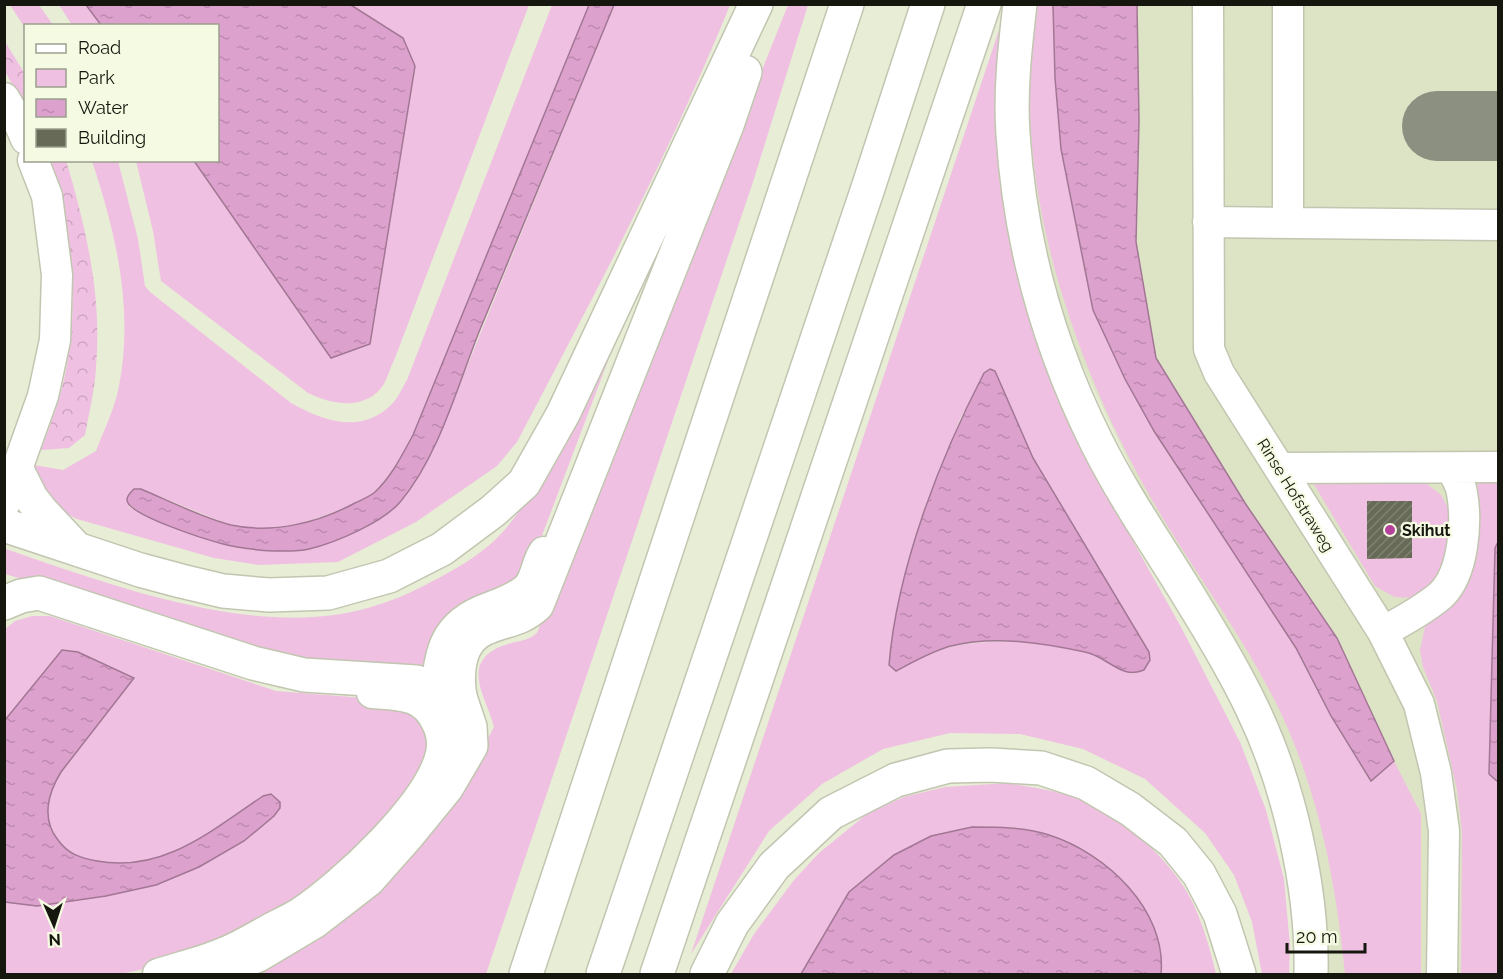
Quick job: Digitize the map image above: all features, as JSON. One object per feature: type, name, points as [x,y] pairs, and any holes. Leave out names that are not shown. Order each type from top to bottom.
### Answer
[{"type":"main road","points":[[4,525],[140,570],[223,591],[269,595],[328,593],[389,576],[442,549],[493,511],[524,483],[563,414],[756,4]]},
{"type":"main road","points":[[443,699],[470,639],[484,628],[526,615],[537,605],[727,125],[767,4]]},
{"type":"main road","points":[[526,975],[847,4]]},
{"type":"main road","points":[[603,975],[928,4]]},
{"type":"main road","points":[[657,975],[972,46],[984,4]]},
{"type":"main road","points":[[1020,4],[1013,73],[1013,132],[1025,232],[1046,321],[1060,361],[1097,443],[1208,628],[1252,707],[1270,749],[1305,874],[1314,968]]},
{"type":"main road","points":[[17,470],[31,498],[76,548]]},
{"type":"main road","points":[[10,595],[39,593],[55,597],[252,663],[304,675],[416,681],[443,699],[470,728],[471,746],[447,787],[368,879],[315,921],[258,955],[212,975]]},
{"type":"main road","points":[[706,975],[732,924],[774,866],[831,813],[896,780],[948,766],[991,765],[1041,768],[1086,783],[1130,809],[1173,842],[1199,874],[1220,914],[1239,975]]},
{"type":"street","name":"Rinse Hofstraweg","points":[[1208,4],[1209,349],[1219,374],[1383,632],[1419,704],[1436,773],[1444,831],[1442,975]]},
{"type":"street","points":[[1288,4],[1288,222]]},
{"type":"street","points":[[4,98],[24,134]]},
{"type":"street","points":[[4,505],[43,396],[55,340],[57,275],[47,196],[34,162]]},
{"type":"street","points":[[1208,222],[1498,225]]},
{"type":"street","points":[[1279,468],[1498,467]]},
{"type":"street","points":[[1383,632],[1428,606],[1443,593],[1456,574],[1465,527],[1462,490],[1451,468]]},
{"type":"street","points":[[158,975],[225,953],[299,914],[343,880],[379,845],[416,802],[433,774],[441,755],[440,729],[443,699]]},
{"type":"shaded area","points":[[1030,5],[1498,5],[1498,974],[1327,974],[1326,908],[1317,847],[1300,785],[1265,702],[1153,513],[1077,353],[1052,283],[1031,172],[1025,71]]},
{"type":"green space","points":[[10,5],[39,5],[52,24],[24,24],[24,26]]},
{"type":"green space","points":[[59,5],[86,5],[100,24],[71,24]]},
{"type":"green space","points":[[351,5],[529,5],[384,384],[377,393],[359,402],[338,403],[308,393],[161,281],[153,231],[136,162],[195,162],[331,358],[370,344],[415,67],[403,38]]},
{"type":"green space","points":[[552,5],[589,5],[413,435],[394,470],[374,493],[347,508],[299,524],[261,529],[230,525],[141,489],[134,489],[128,494],[129,507],[182,531],[223,544],[259,550],[289,551],[421,470],[440,433],[614,5],[730,5],[682,116],[602,280],[517,442],[497,466],[416,522],[338,562],[259,565],[214,558],[77,519],[59,510],[39,491],[34,465],[63,470],[96,451],[119,386],[124,329],[120,272],[108,216],[92,162],[118,162],[138,239],[145,286],[291,403],[329,419],[355,422],[380,414],[392,404],[407,380]]},
{"type":"green space","points":[[788,5],[808,5],[753,182],[486,974],[240,974],[464,782],[494,727],[479,682],[482,662],[489,653],[502,646],[525,640],[537,633]]},
{"type":"green space","points":[[1037,5],[1053,5],[1055,78],[1061,149],[1093,310],[1296,648],[1331,716],[1370,781],[1394,761],[1421,814],[1421,974],[1345,974],[1338,913],[1327,854],[1312,794],[1291,736],[1265,681],[1140,479],[1093,380],[1056,275],[1043,221],[1034,167],[1030,100]]},
{"type":"green space","points":[[1002,21],[999,117],[1086,449],[1240,742],[1266,810],[1284,879],[1290,946],[1289,974],[1262,974],[1252,922],[1234,875],[1205,833],[1145,779],[1083,749],[1020,734],[950,733],[883,749],[822,784],[769,831],[691,954]],"holes":[[[990,369],[995,371],[1033,458],[1148,652],[1134,674],[1101,657],[1075,648],[1020,642],[965,644],[937,652],[896,671],[889,665],[903,583],[928,500],[961,417]]]},
{"type":"green space","points":[[4,40],[24,72],[24,107],[5,71]]},
{"type":"green space","points":[[48,162],[66,162],[87,241],[95,291],[97,341],[94,384],[85,435],[69,448],[41,450],[64,380],[72,317],[71,264],[56,186]]},
{"type":"green space","points":[[623,321],[523,586],[432,669],[336,671],[5,574],[6,549],[91,578],[185,604],[232,613],[279,617],[325,616],[368,608],[400,597],[448,573],[483,550],[498,537],[518,513],[542,474]]},
{"type":"green space","points":[[1309,476],[1408,476],[1427,484],[1441,495],[1448,508],[1452,533],[1447,558],[1438,578],[1427,592],[1413,598],[1394,597],[1375,586]]},
{"type":"green space","points":[[1478,477],[1498,477],[1498,542],[1495,548],[1489,774],[1498,782],[1498,974],[1461,974],[1462,832],[1457,790],[1437,701],[1423,667],[1420,650],[1425,627],[1436,612],[1476,514]]},
{"type":"green space","points":[[32,616],[50,616],[276,691],[402,701],[433,728],[421,781],[306,898],[171,963],[121,974],[5,974],[5,902],[37,906],[106,896],[156,885],[199,867],[244,841],[274,816],[280,808],[263,796],[185,846],[143,861],[121,863],[97,861],[80,857],[66,849],[53,832],[48,815],[50,797],[61,772],[62,650],[5,720],[5,629],[15,621]]},
{"type":"green space","points":[[1008,783],[1060,793],[1084,801],[1118,821],[1151,848],[1177,877],[1192,901],[1205,932],[1216,974],[1161,974],[1162,961],[1047,834],[1011,827],[972,827],[931,836],[894,855],[849,892],[801,974],[731,974],[754,934],[794,880],[819,853],[868,813],[904,797],[945,787]]},
{"type":"water","points":[[86,5],[351,5],[403,38],[415,66],[370,344],[331,358],[195,162],[219,162],[219,24],[100,24]]},
{"type":"water","points":[[589,5],[614,5],[479,332],[437,442],[401,501],[383,517],[345,537],[300,551],[273,551],[223,544],[169,526],[140,513],[131,506],[127,500],[128,495],[134,489],[141,489],[220,522],[247,527],[278,527],[326,516],[368,497],[381,486],[413,435]]},
{"type":"water","points":[[1053,5],[1137,5],[1139,121],[1136,242],[1156,358],[1245,503],[1337,638],[1394,761],[1371,781],[1331,716],[1296,648],[1154,431],[1125,379],[1093,310],[1061,149],[1055,78]]},
{"type":"water","points":[[990,369],[995,371],[1033,458],[1149,652],[1150,660],[1144,670],[1128,672],[1121,670],[1085,652],[1035,643],[1001,641],[951,646],[896,671],[889,665],[901,590],[923,514],[968,406],[984,373]]},
{"type":"water","points":[[1498,542],[1498,782],[1489,774],[1495,548]]},
{"type":"water","points":[[62,650],[78,652],[134,678],[61,772],[53,789],[48,806],[49,823],[66,849],[80,857],[97,861],[121,863],[143,861],[185,846],[263,796],[271,794],[280,802],[280,808],[274,816],[244,841],[199,867],[156,885],[106,896],[37,906],[5,902],[5,720]]},
{"type":"water","points":[[972,827],[1001,827],[1049,835],[1091,855],[1111,870],[1129,887],[1154,928],[1160,950],[1161,974],[801,974],[849,892],[894,855],[931,836]]},
{"type":"building","name":"Skihut","points":[[1367,501],[1412,501],[1412,558],[1367,559]]},
{"type":"taxiway","points":[[1437,126],[1498,126]]},
{"type":"place","name":"Skihut","points":[[1390,530]]}]
